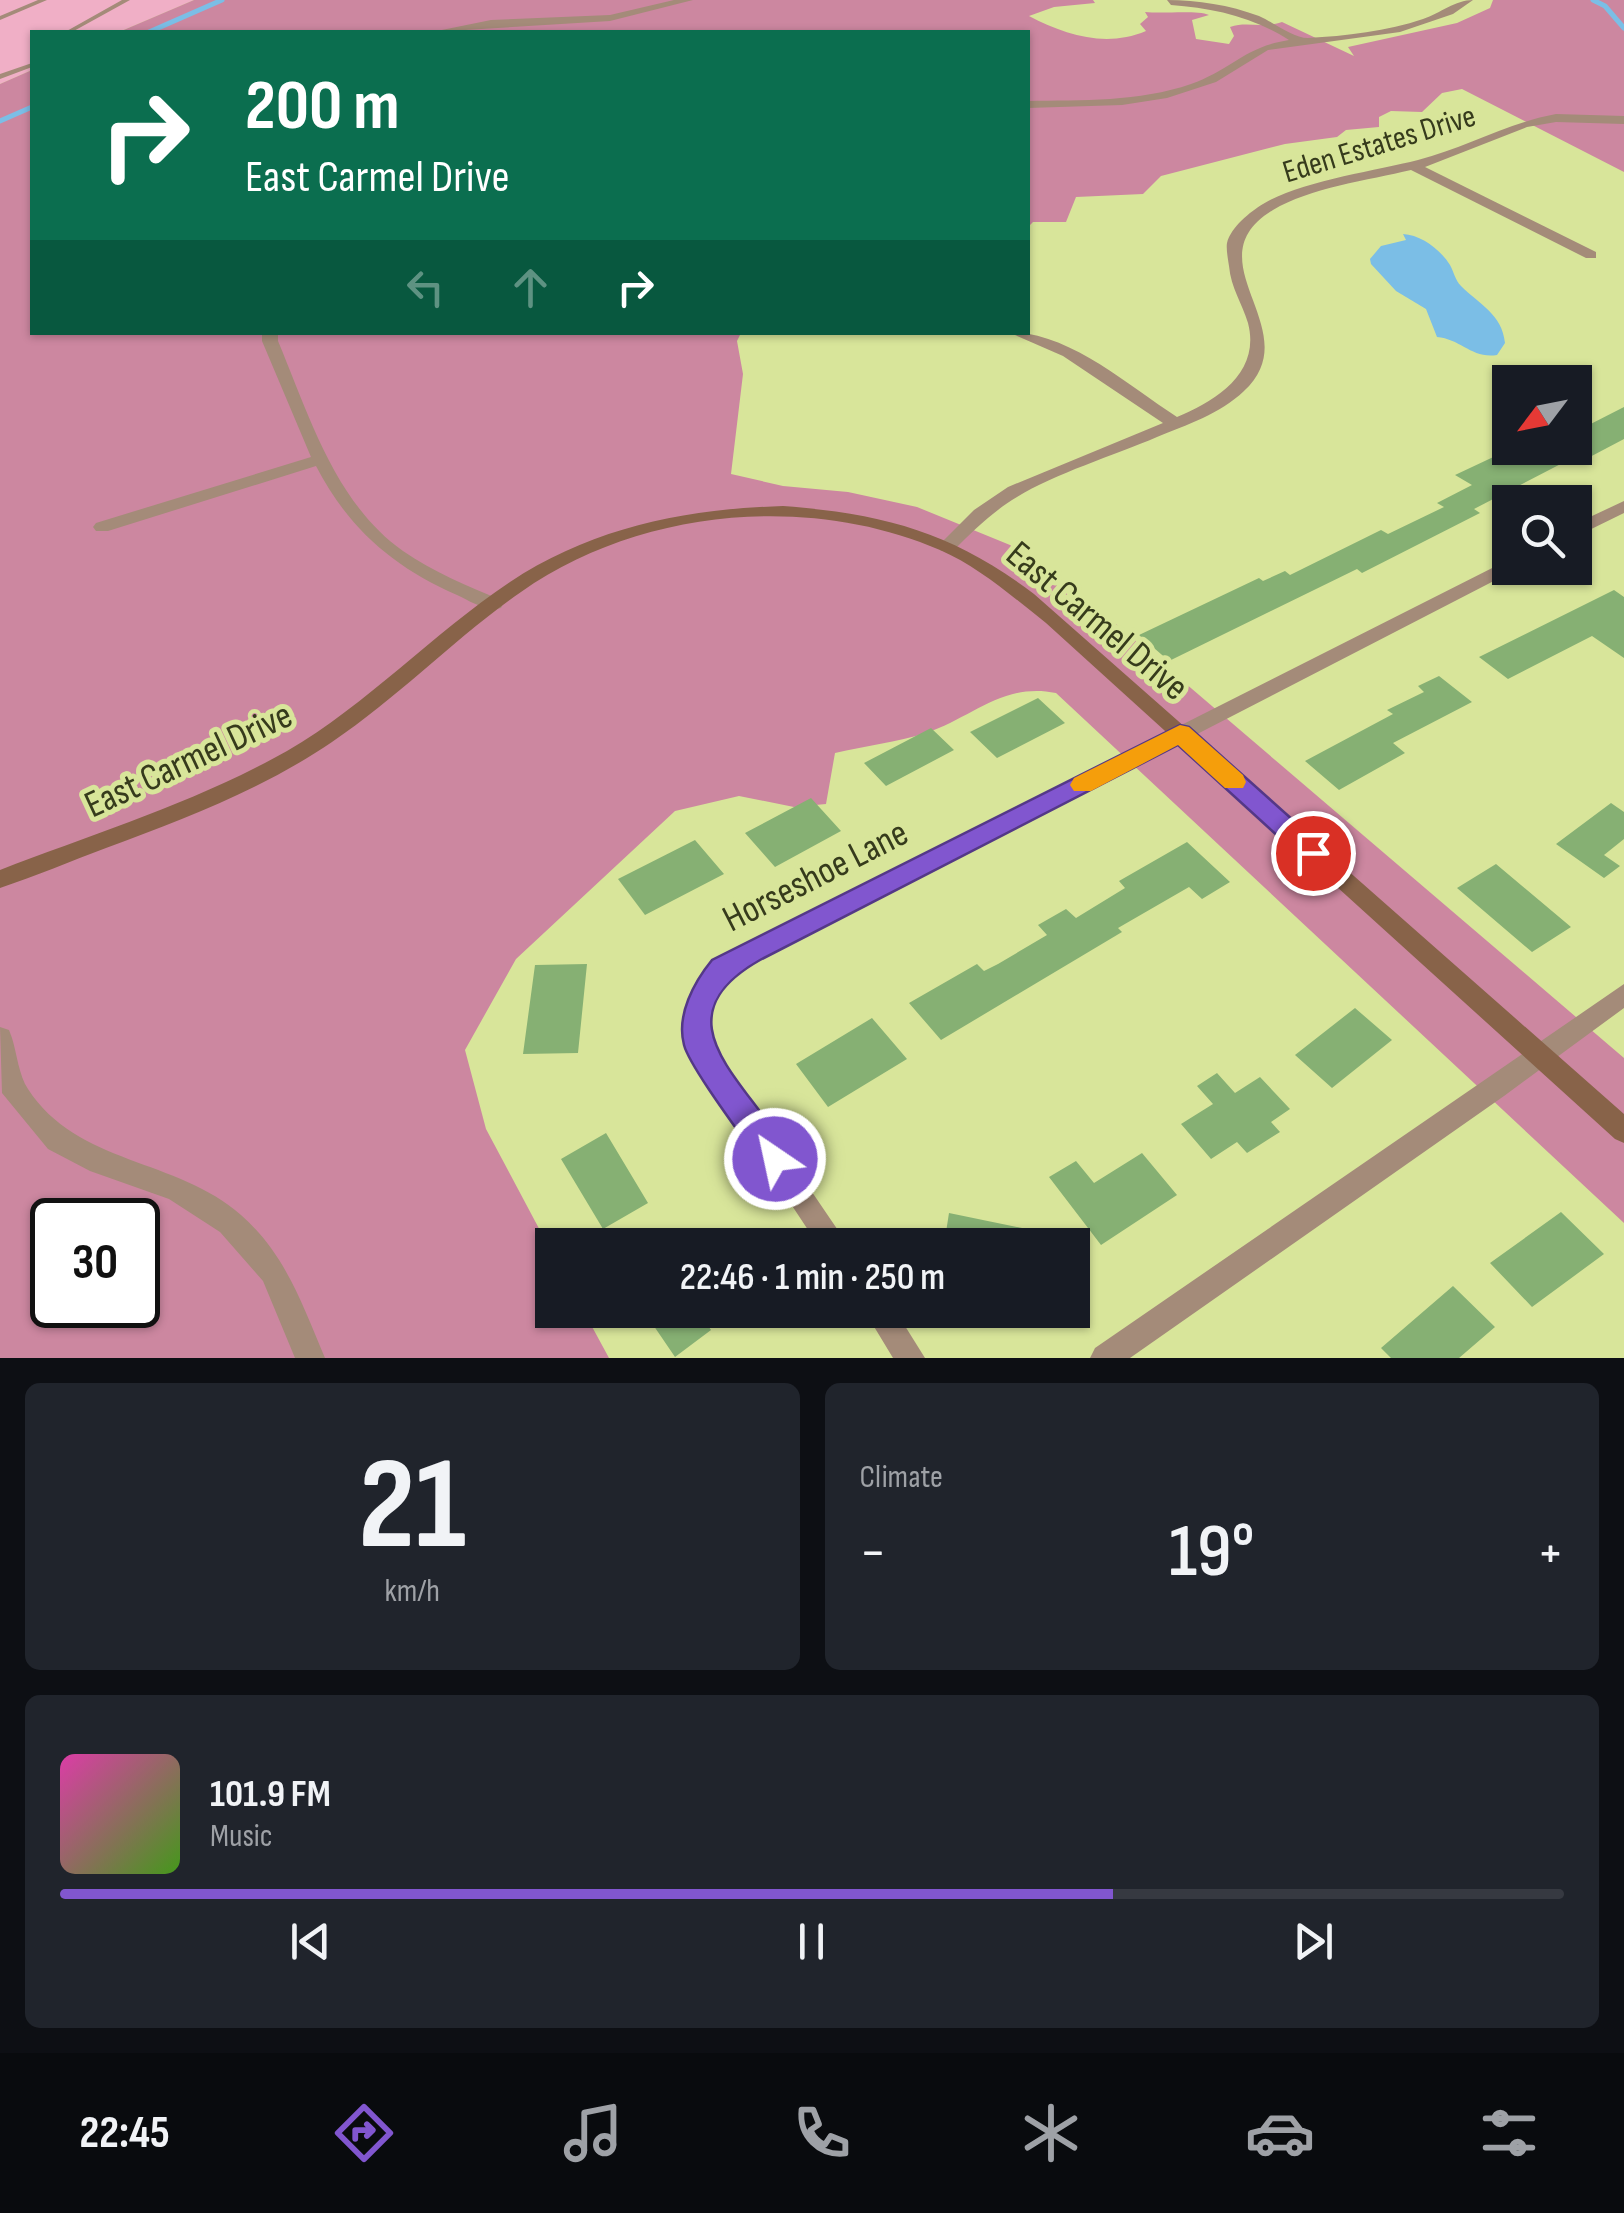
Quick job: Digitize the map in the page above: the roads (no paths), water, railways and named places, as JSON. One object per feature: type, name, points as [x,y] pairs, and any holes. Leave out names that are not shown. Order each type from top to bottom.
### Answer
[{"type":"street","points":[[450,30],[491,23],[610,18],[688,0]]},
{"type":"street","points":[[1030,105],[1149,99],[1218,77],[1265,46],[1399,28],[1448,12],[1468,0]]},
{"type":"street","points":[[1171,2],[1201,4],[1255,18],[1296,40]]},
{"type":"street","name":"Eden Estates Drive","points":[[947,547],[980,514],[1014,491],[1226,399],[1248,376],[1258,344],[1233,260],[1234,242],[1246,224],[1269,206],[1411,166],[1540,121],[1580,117],[1624,120]]},
{"type":"street","points":[[1411,166],[1591,255]]},
{"type":"street","points":[[270,335],[321,459],[357,516],[386,547],[430,576],[494,604]]},
{"type":"street","points":[[1022,335],[1068,353],[1175,423]]},
{"type":"street","points":[[102,527],[321,459]]},
{"type":"street","points":[[1592,522],[1624,506]]},
{"type":"street","name":"East Carmel Drive","points":[[0,879],[187,806],[294,755],[402,680],[494,604],[565,557],[640,530],[717,514],[775,512],[838,518],[904,532],[947,547],[998,576],[1052,618],[1624,1131]]},
{"type":"street","name":"Horseshoe Lane","points":[[822,1228],[698,1044],[698,1016],[708,984],[722,968],[1492,574]]},
{"type":"street","points":[[1105,1358],[1624,994]]},
{"type":"street","points":[[0,1038],[15,1093],[57,1140],[99,1162],[177,1189],[230,1223],[272,1270],[310,1358]]},
{"type":"street","points":[[890,1328],[910,1358]]},
{"type":"lane","points":[[0,18],[44,0]]},
{"type":"lane","points":[[72,30],[127,0]]},
{"type":"lane","points":[[0,76],[30,66]]},
{"type":"water","points":[[1403,234],[1435,248],[1450,265],[1459,284],[1495,317],[1505,343],[1497,355],[1480,354],[1437,337],[1426,309],[1396,291],[1371,264],[1370,259],[1381,246],[1406,240]]},
{"type":"waterway","points":[[154,30],[222,0]]},
{"type":"waterway","points":[[1593,0],[1605,6],[1624,28]]},
{"type":"waterway","points":[[0,121],[30,108]]}]
